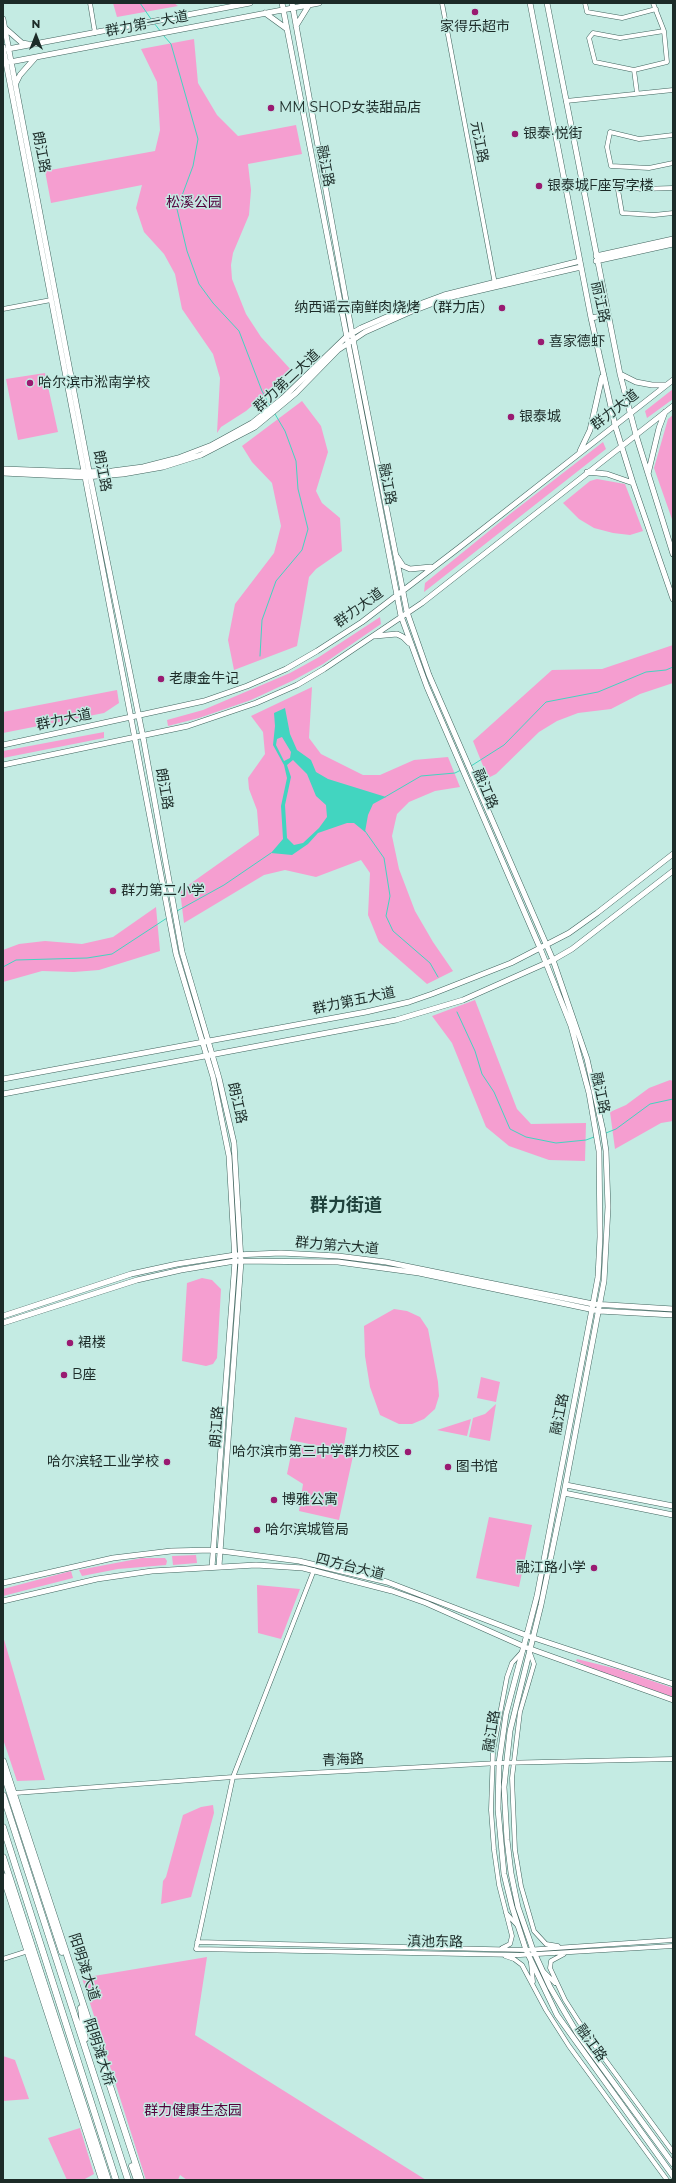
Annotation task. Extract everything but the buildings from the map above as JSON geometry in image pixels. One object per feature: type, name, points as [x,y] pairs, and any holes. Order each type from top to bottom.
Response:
[{"type":"highway","name":"阳明滩大道","points":[[3,1761],[15,1793],[141,2180]]},
{"type":"highway","points":[[3,1771],[137,2180]]},
{"type":"highway","name":"阳明滩大桥","points":[[3,1795],[128,2180]]},
{"type":"highway","name":"阳明滩大桥","points":[[3,1827],[116,2180]]},
{"type":"highway","points":[[3,1857],[108,2180]]},
{"type":"highway","points":[[3,1876],[102,2180]]},
{"type":"highway","points":[[81,2008],[87,2055]]},
{"type":"highway","points":[[54,2015],[76,2055]]},
{"type":"highway","points":[[105,2145],[111,2180]]},
{"type":"highway","points":[[119,2152],[132,2180]]},
{"type":"main road","name":"群力第一大道","points":[[5,49],[33,45],[250,3]]},
{"type":"main road","name":"融江路","points":[[282,3],[401,616],[413,649],[540,948],[573,1032],[587,1087],[599,1151],[600,1237],[593,1306],[528,1636],[506,1718],[499,1763],[498,1809],[501,1855],[517,1925],[531,1962],[551,2004],[563,2025],[673,2176]]},
{"type":"main road","name":"群力第一大道","points":[[5,63],[134,40],[284,10],[292,5],[309,5],[320,3]]},
{"type":"main road","name":"丽江路","points":[[530,3],[580,264],[615,425],[633,483],[673,599]]},
{"type":"main road","name":"丽江路","points":[[547,3],[607,315],[620,374],[636,435],[673,554]]},
{"type":"main road","name":"融江路","points":[[292,5],[353,339],[407,612],[427,670],[547,944],[587,1059],[603,1131],[606,1151],[607,1236],[604,1281],[566,1485],[534,1638],[516,1701],[508,1741],[505,1764],[505,1815],[511,1873],[518,1907],[534,1952],[558,2003],[574,2028],[673,2164]]},
{"type":"main road","points":[[296,26],[309,5]]},
{"type":"main road","points":[[265,13],[287,29]]},
{"type":"main road","name":"朗江路","points":[[3,19],[5,28],[5,63],[13,85],[87,474],[130,718],[173,936],[180,969],[213,1077],[228,1150],[235,1261],[212,1567]]},
{"type":"main road","points":[[5,28],[22,43],[33,45]]},
{"type":"main road","name":"朗江路","points":[[5,49],[12,62],[13,85],[51,300],[139,716],[178,931],[187,969],[213,1054],[234,1143],[241,1261],[219,1566]]},
{"type":"main road","points":[[3,79],[13,85],[27,65],[36,57]]},
{"type":"main road","points":[[596,259],[673,239]]},
{"type":"main road","points":[[596,259],[673,244]]},
{"type":"main road","name":"群力第二大道","points":[[285,400],[346,337],[398,312],[444,295],[580,264]]},
{"type":"main road","name":"群力第二大道","points":[[3,473],[87,474],[137,472],[180,462],[213,450],[253,425],[285,400],[353,339],[410,312],[447,298],[495,284]]},
{"type":"main road","points":[[591,318],[607,315]]},
{"type":"main road","points":[[578,455],[590,430],[599,397],[603,372]]},
{"type":"main road","points":[[620,374],[636,382],[659,386],[667,385]]},
{"type":"main road","name":"群力大道","points":[[3,745],[204,701],[247,686],[286,669],[317,652],[362,622],[673,380]]},
{"type":"main road","points":[[3,765],[143,737],[198,723],[256,703],[291,688],[324,669],[407,612],[673,406]]},
{"type":"main road","points":[[648,475],[659,428],[665,412]]},
{"type":"main road","name":"群力第二大道","points":[[3,469],[87,474]]},
{"type":"main road","points":[[587,472],[607,474],[633,483]]},
{"type":"main road","points":[[395,553],[401,563],[407,568],[418,570],[434,566]]},
{"type":"main road","points":[[368,639],[383,634],[397,634],[404,637],[413,649]]},
{"type":"main road","name":"群力第五大道","points":[[3,1079],[366,1012],[432,994],[511,963],[569,933],[598,913],[673,854]]},
{"type":"main road","name":"群力第五大道","points":[[3,1094],[396,1020],[463,1000],[553,960],[598,930],[673,871]]},
{"type":"main road","name":"群力第六大道","points":[[3,1316],[131,1274],[177,1264],[235,1255],[281,1254],[338,1256],[386,1262],[593,1306],[599,1311],[673,1315]]},
{"type":"main road","name":"群力第六大道","points":[[3,1323],[137,1280],[181,1270],[235,1261],[338,1262],[419,1273],[593,1306],[600,1304],[673,1309]]},
{"type":"main road","points":[[566,1485],[673,1506]]},
{"type":"main road","points":[[564,1493],[673,1515]]},
{"type":"main road","name":"四方台大道","points":[[3,1583],[130,1555],[219,1550],[299,1561],[376,1578],[428,1596],[528,1636],[673,1684]]},
{"type":"main road","name":"四方台大道","points":[[3,1601],[127,1574],[219,1566],[276,1566],[314,1570],[378,1586],[406,1595],[524,1649],[673,1700]]},
{"type":"street","points":[[90,3],[95,33]]},
{"type":"street","name":"元江路","points":[[442,3],[495,284]]},
{"type":"street","points":[[585,3],[587,12],[622,18],[656,10]]},
{"type":"street","points":[[653,3],[664,31],[667,62],[634,70],[595,62],[589,38],[593,33],[620,38],[664,31]]},
{"type":"street","points":[[634,70],[637,93]]},
{"type":"street","points":[[566,101],[673,90]]},
{"type":"street","points":[[673,135],[639,139],[610,132],[607,147],[611,166],[649,168],[673,163]]},
{"type":"street","points":[[673,188],[641,189],[617,184],[622,213],[654,215],[673,214]]},
{"type":"street","points":[[3,310],[51,300]]},
{"type":"street","points":[[197,1942],[233,1777],[314,1570]]},
{"type":"street","points":[[499,1949],[507,1946],[511,1940],[494,1850],[491,1810],[492,1764],[496,1727],[510,1670],[512,1663],[524,1649]]},
{"type":"street","points":[[530,1651],[534,1664],[520,1712],[513,1764],[512,1811],[515,1850],[521,1886],[531,1923],[537,1936],[546,1944],[572,1947]]},
{"type":"street","points":[[496,1727],[506,1718]]},
{"type":"street","points":[[508,1741],[514,1757]]},
{"type":"street","name":"青海路","points":[[15,1793],[233,1777],[499,1763],[513,1764],[673,1759]]},
{"type":"street","points":[[506,1913],[517,1925]]},
{"type":"street","name":"滇池东路","points":[[534,1952],[572,1947],[673,1940]]},
{"type":"street","name":"滇池东路","points":[[527,1952],[499,1949],[197,1942],[196,1949],[499,1954],[527,1952],[569,1953],[673,1946]]},
{"type":"street","points":[[3,1959],[28,1951]]},
{"type":"street","points":[[569,1953],[551,1960],[550,1968],[558,1986],[590,2038],[673,2152]]},
{"type":"street","points":[[499,1954],[514,1959],[522,1965],[569,2046],[667,2180]]},
{"type":"street","points":[[531,1962],[533,1985]]},
{"type":"street","points":[[543,1971],[558,1986]]},
{"type":"green space","points":[[113,3],[174,3],[178,6],[117,17]]},
{"type":"green space","name":"松溪公园","points":[[194,39],[198,83],[217,115],[238,136],[296,125],[302,154],[248,164],[251,190],[249,215],[233,253],[231,265],[232,279],[246,314],[261,337],[292,371],[246,411],[221,427],[217,433],[220,378],[213,354],[182,309],[175,274],[164,254],[144,232],[136,208],[142,185],[51,203],[45,171],[155,151],[160,130],[157,82],[141,49]]},
{"type":"green space","points":[[45,373],[58,432],[18,440],[6,379]]},
{"type":"green space","points":[[673,389],[673,399],[647,418],[645,411]]},
{"type":"green space","points":[[302,401],[321,426],[328,452],[316,491],[322,503],[340,518],[342,551],[316,569],[309,577],[297,646],[234,670],[228,640],[235,604],[274,553],[281,526],[272,483],[252,462],[242,446]]},
{"type":"green space","points":[[673,415],[673,522],[654,468],[668,419]]},
{"type":"green space","points":[[603,442],[606,449],[424,592],[425,583],[510,514]]},
{"type":"green space","points":[[597,479],[625,484],[643,531],[630,535],[613,533],[594,528],[579,519],[563,503],[590,481]]},
{"type":"green space","points":[[380,617],[381,624],[323,664],[294,680],[251,700],[199,718],[168,726],[167,720],[203,710],[290,673],[319,657]]},
{"type":"green space","points":[[673,645],[673,683],[640,694],[611,709],[578,713],[557,721],[539,732],[496,774],[488,778],[473,741],[552,670],[602,669]]},
{"type":"green space","points":[[312,687],[309,738],[321,754],[363,775],[380,775],[414,760],[448,757],[460,787],[435,791],[409,802],[397,814],[392,836],[399,869],[415,911],[433,942],[453,971],[427,984],[379,942],[368,915],[370,873],[361,860],[316,877],[285,870],[264,875],[184,923],[180,891],[259,835],[257,810],[249,789],[248,778],[265,754],[263,732],[251,716]]},
{"type":"green space","points":[[117,690],[119,703],[104,713],[3,733],[3,712]]},
{"type":"green space","points":[[104,732],[104,738],[3,758],[3,751]]},
{"type":"green space","points":[[156,907],[160,951],[99,970],[74,972],[42,971],[3,982],[3,950],[19,944],[45,941],[82,944],[113,937]]},
{"type":"green space","points":[[475,1000],[517,1109],[531,1124],[586,1123],[585,1161],[549,1160],[509,1146],[486,1127],[452,1043],[432,1016]]},
{"type":"green space","points":[[670,1080],[673,1081],[673,1121],[661,1123],[615,1149],[610,1112],[626,1105],[649,1088]]},
{"type":"green space","points":[[202,1278],[212,1280],[221,1289],[217,1358],[213,1364],[206,1366],[182,1361],[187,1283]]},
{"type":"green space","points":[[394,1309],[407,1311],[420,1317],[428,1329],[438,1382],[439,1396],[435,1409],[424,1419],[412,1424],[399,1424],[380,1415],[370,1387],[365,1356],[364,1326]]},
{"type":"green space","points":[[481,1377],[500,1382],[496,1402],[477,1398]]},
{"type":"green space","points":[[496,1404],[490,1441],[469,1437],[473,1418],[485,1414]]},
{"type":"green space","points":[[295,1417],[347,1428],[343,1451],[290,1440]]},
{"type":"green space","points":[[471,1419],[467,1436],[437,1430]]},
{"type":"green space","points":[[293,1445],[353,1456],[339,1520],[299,1511],[303,1484],[287,1474]]},
{"type":"green space","points":[[489,1517],[532,1525],[519,1587],[476,1578]]},
{"type":"green space","points":[[196,1555],[197,1563],[173,1565],[172,1556]]},
{"type":"green space","points":[[142,1558],[165,1558],[167,1561],[166,1565],[118,1569],[82,1576],[79,1570]]},
{"type":"green space","points":[[71,1571],[73,1578],[3,1596],[3,1589]]},
{"type":"green space","points":[[257,1585],[300,1589],[281,1639],[258,1633]]},
{"type":"green space","points":[[3,1636],[45,1780],[17,1781],[3,1739]]},
{"type":"green space","points":[[577,1659],[617,1669],[673,1688],[673,1697],[602,1673],[576,1661]]},
{"type":"green space","points":[[213,1805],[214,1813],[191,1897],[161,1904],[163,1881],[166,1877],[183,1815],[201,1807]]},
{"type":"green space","name":"群力健康生态园","points":[[207,1957],[195,2035],[426,2180],[187,2180],[180,2175],[178,2180],[146,2180],[82,1978]]},
{"type":"green space","points":[[3,2056],[15,2060],[29,2099],[3,2101]]},
{"type":"green space","points":[[80,2128],[94,2174],[83,2180],[67,2180],[48,2138]]},
{"type":"shaded area","points":[[285,708],[290,734],[297,750],[311,760],[316,772],[328,779],[386,797],[373,804],[368,815],[365,832],[354,823],[347,823],[318,833],[308,844],[292,855],[271,853],[283,839],[281,806],[287,778],[284,765],[273,745],[275,726],[274,713]],"holes":[[[282,737],[291,752],[290,758],[284,761],[276,745],[277,739]],[[293,760],[307,774],[316,796],[326,805],[327,817],[319,828],[303,843],[294,845],[287,838],[285,805],[291,777],[287,765]]]},
{"type":"waterway","points":[[140,3],[151,19]]},
{"type":"waterway","points":[[154,23],[161,32]]},
{"type":"waterway","points":[[164,36],[171,44],[198,139],[193,166],[177,209],[187,251],[199,284],[213,303],[239,331],[262,391],[270,406]]},
{"type":"waterway","points":[[260,656],[262,620],[276,581],[302,550],[308,529],[298,489],[296,461],[285,431],[275,414]]},
{"type":"waterway","points":[[471,766],[504,745],[546,702],[598,692],[646,672],[666,670],[673,667]]},
{"type":"waterway","points":[[385,797],[421,776],[455,773],[461,770]]},
{"type":"waterway","points":[[365,831],[384,858],[390,896],[386,916],[393,931],[430,963],[438,977]]},
{"type":"waterway","points":[[177,911],[224,885],[271,853]]},
{"type":"waterway","points":[[3,967],[16,960],[87,958],[112,954],[167,918]]},
{"type":"waterway","points":[[457,1012],[475,1051],[482,1074],[494,1092],[510,1129],[526,1137],[556,1143],[586,1140],[594,1137]]},
{"type":"waterway","points":[[606,1133],[616,1129],[650,1104],[673,1099]]},
{"type":"place","name":"家得乐超市","points":[[475,12]]},
{"type":"place","name":"MM SHOP女装甜品店","points":[[271,108]]},
{"type":"place","name":"银泰·悦街","points":[[515,134]]},
{"type":"place","name":"银泰城F座写字楼","points":[[539,186]]},
{"type":"place","name":"纳西谣云南鲜肉烧烤 （群力店）","points":[[502,308]]},
{"type":"place","name":"喜家德虾","points":[[541,342]]},
{"type":"place","name":"哈尔滨市淞南学校","points":[[30,383]]},
{"type":"place","name":"银泰城","points":[[511,417]]},
{"type":"place","name":"老康金牛记","points":[[161,679]]},
{"type":"place","name":"群力第二小学","points":[[113,891]]},
{"type":"place","name":"裙楼","points":[[70,1343]]},
{"type":"place","name":"B座","points":[[64,1375]]},
{"type":"place","name":"哈尔滨市第三中学群力校区","points":[[408,1452]]},
{"type":"place","name":"哈尔滨轻工业学校","points":[[167,1462]]},
{"type":"place","name":"图书馆","points":[[448,1467]]},
{"type":"place","name":"博雅公寓","points":[[274,1500]]},
{"type":"place","name":"哈尔滨城管局","points":[[257,1530]]},
{"type":"place","name":"融江路小学","points":[[594,1568]]},
{"type":"district","name":"群力街道","points":[[346,1206]]}]
